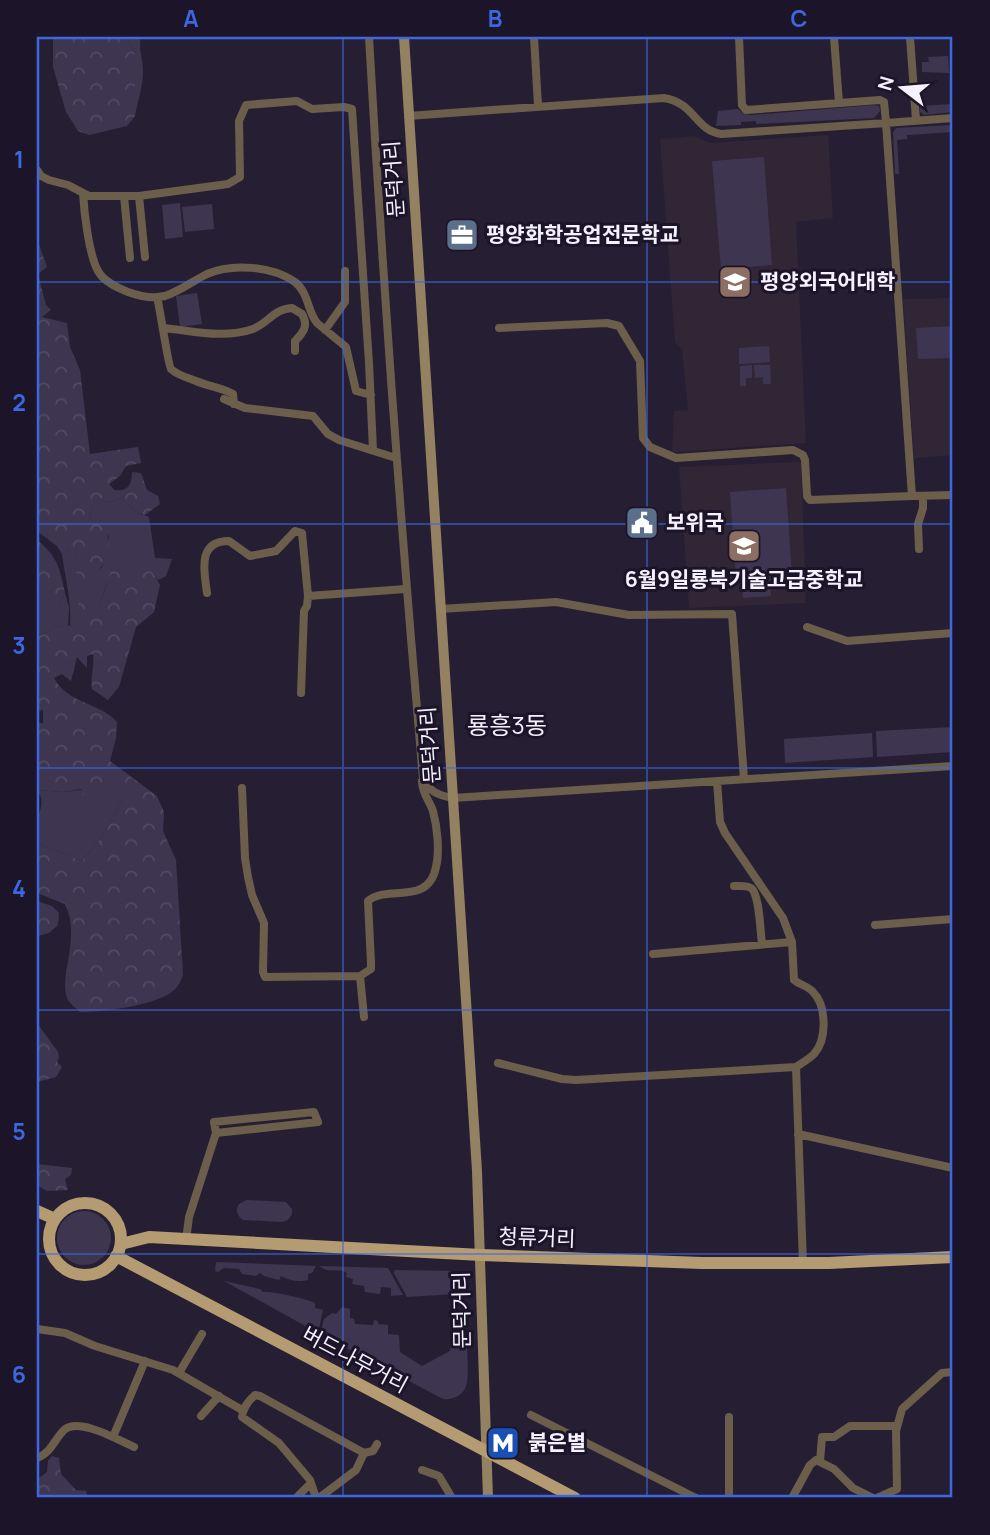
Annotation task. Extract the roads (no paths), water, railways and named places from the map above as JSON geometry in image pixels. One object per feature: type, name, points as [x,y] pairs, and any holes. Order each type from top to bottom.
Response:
[{"type":"main road","name":"문덕거리","points":[[404,37],[481,1255],[488,1498]]},
{"type":"main road","points":[[37,1253],[46,1246],[55,1219],[74,1205],[98,1205],[116,1221],[120,1232],[118,1250],[106,1268],[86,1275],[65,1270],[46,1246]]},
{"type":"main road","points":[[37,1210],[55,1219]]},
{"type":"main road","name":"청류거리","points":[[118,1250],[149,1237],[481,1255],[803,1264],[953,1256]]},
{"type":"main road","name":"버드나무거리","points":[[118,1250],[575,1498]]},
{"type":"street","points":[[242,788],[245,858],[252,895],[264,923],[265,977],[343,974],[360,976],[371,969],[368,901],[375,896],[412,893],[420,889],[433,875],[437,865],[434,814],[423,792],[406,589],[369,37]]},
{"type":"street","points":[[534,37],[538,106]]},
{"type":"street","points":[[739,37],[742,105],[746,110],[880,100],[884,102],[912,496]]},
{"type":"street","points":[[834,37],[839,103]]},
{"type":"street","points":[[910,37],[916,120]]},
{"type":"street","points":[[408,116],[664,98],[686,107],[706,131],[721,134],[953,118]]},
{"type":"street","points":[[37,170],[49,180],[89,196],[139,196],[228,184],[240,177],[239,121],[246,105],[297,101],[312,109],[352,109],[373,450]]},
{"type":"street","points":[[83,193],[89,237],[98,272],[117,288],[138,296],[157,297],[182,289],[215,271],[234,268],[263,270],[289,278],[299,286],[309,301],[313,319],[348,349],[356,391],[371,394]]},
{"type":"street","points":[[124,196],[130,258]]},
{"type":"street","points":[[139,196],[145,257]]},
{"type":"street","points":[[326,330],[345,302],[345,271]]},
{"type":"street","points":[[157,297],[164,328],[167,364],[172,371],[230,392],[233,394],[234,404]]},
{"type":"street","points":[[164,328],[218,334],[254,328],[275,313],[292,308],[302,314],[306,325],[304,332],[295,341],[295,351]]},
{"type":"street","points":[[499,328],[607,323],[619,326],[640,361],[643,438],[650,447],[667,455],[687,458],[793,450],[803,455],[805,460],[807,496],[810,500],[953,495]]},
{"type":"street","points":[[223,399],[245,408],[313,416],[328,434],[396,457]]},
{"type":"street","points":[[919,549],[918,524],[923,508],[923,496]]},
{"type":"street","points":[[206,593],[203,563],[209,548],[229,541],[250,556],[272,553],[299,531],[302,533],[308,596],[304,611],[302,693]]},
{"type":"street","points":[[308,596],[406,589]]},
{"type":"street","points":[[440,609],[556,601],[629,615],[732,614],[744,779]]},
{"type":"street","points":[[807,627],[847,641],[953,634]]},
{"type":"street","points":[[422,778],[430,791],[439,796],[453,798],[953,766]]},
{"type":"street","points":[[498,1063],[576,1080],[796,1068],[814,1054],[823,1032],[821,1007],[816,995],[809,988],[798,984],[793,977],[792,942],[783,918],[725,833],[720,822],[717,781]]},
{"type":"street","points":[[734,886],[748,886],[753,889],[762,943]]},
{"type":"street","points":[[875,925],[953,919]]},
{"type":"street","points":[[653,954],[792,942]]},
{"type":"street","points":[[360,976],[364,1017]]},
{"type":"street","points":[[796,1068],[803,1264]]},
{"type":"street","points":[[186,1240],[189,1217],[216,1133],[214,1122],[314,1112],[318,1122],[216,1133]]},
{"type":"street","points":[[798,1134],[953,1168]]},
{"type":"street","points":[[37,1329],[65,1333],[95,1346],[179,1373],[242,1410]]},
{"type":"street","points":[[179,1373],[202,1334]]},
{"type":"street","points":[[113,1437],[145,1361]]},
{"type":"street","points":[[793,1498],[810,1465],[816,1460],[834,1469],[853,1488],[875,1498],[897,1489],[896,1426],[902,1409],[942,1373],[953,1372]]},
{"type":"street","points":[[364,1453],[356,1470],[317,1498],[311,1483],[279,1443],[242,1417],[242,1410],[255,1395],[260,1396],[364,1453],[373,1451],[377,1444]]},
{"type":"street","points":[[201,1416],[219,1396]]},
{"type":"street","points":[[531,1415],[696,1498]]},
{"type":"street","points":[[729,1417],[729,1498]]},
{"type":"street","points":[[37,1458],[46,1455],[65,1429],[71,1427],[83,1426],[134,1447]]},
{"type":"street","points":[[820,1461],[822,1437],[834,1437],[850,1426],[896,1426]]},
{"type":"street","points":[[422,1470],[439,1476],[452,1498]]},
{"type":"street","points":[[296,1498],[311,1483]]},
{"type":"place","name":"평양화학공업전문학교","points":[[462,235]]},
{"type":"place","name":"평양외국어대학","points":[[735,282]]},
{"type":"place","name":"보위국","points":[[642,523]]},
{"type":"place","name":"6월9일룡북기술고급중학교","points":[[744,546]]},
{"type":"place","name":"붉은별","points":[[503,1443]]},
{"type":"district","name":"룡흥3동","points":[[507,726]]}]
